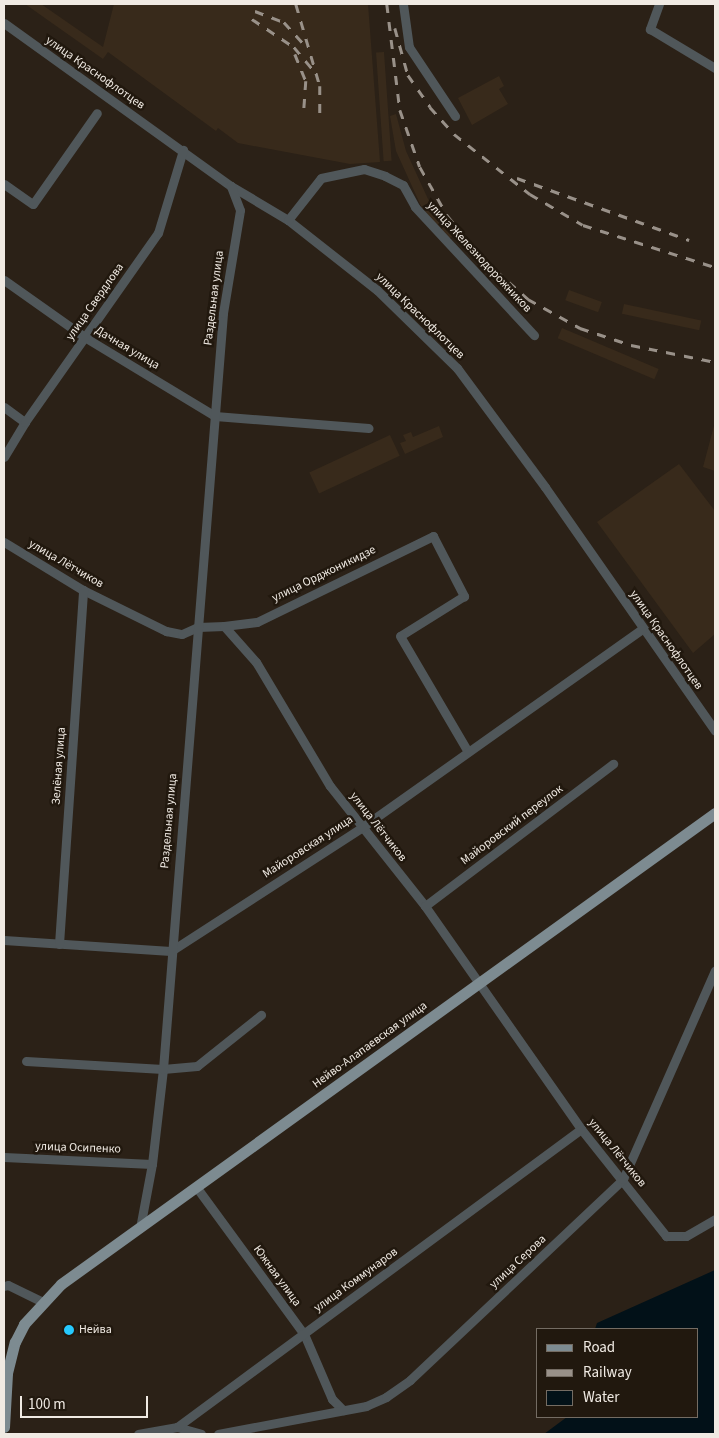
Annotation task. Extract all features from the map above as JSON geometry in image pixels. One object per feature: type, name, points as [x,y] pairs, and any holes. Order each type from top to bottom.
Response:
[{"type":"main road","name":"Нейво-Алапаевская улица","points":[[4,1426],[7,1373],[16,1342],[24,1324],[61,1284],[715,813]]},
{"type":"street","points":[[403,4],[409,47],[455,116]]},
{"type":"street","points":[[659,4],[650,29],[715,68]]},
{"type":"street","name":"улица Краснофлотцев","points":[[4,23],[231,186],[288,220],[377,290],[457,368],[545,487],[642,629],[715,731]]},
{"type":"street","points":[[4,184],[33,204],[97,113]]},
{"type":"street","name":"улица Свердлова","points":[[4,457],[24,422],[86,338],[158,233],[183,150]]},
{"type":"street","name":"улица Железнодорожников","points":[[288,220],[321,178],[364,169],[385,176],[403,185],[415,207],[534,335]]},
{"type":"street","name":"Раздельная улица","points":[[140,1228],[152,1164],[163,1069],[170,951],[223,313],[240,210],[231,186]]},
{"type":"street","name":"Дачная улица","points":[[4,280],[86,338],[215,416]]},
{"type":"street","points":[[4,407],[24,422]]},
{"type":"street","points":[[215,416],[369,428]]},
{"type":"street","name":"улица Орджоникидзе","points":[[224,626],[257,622],[433,536],[464,596],[400,636],[468,752]]},
{"type":"street","name":"улица Лётчиков","points":[[4,542],[83,590],[166,631],[182,634],[198,628],[224,626],[256,662],[330,786],[361,828],[425,906],[582,1129],[666,1236],[686,1236],[715,1218]]},
{"type":"street","name":"Зелёная улица","points":[[59,944],[83,590]]},
{"type":"street","name":"Майоровская улица","points":[[170,951],[361,828],[642,629]]},
{"type":"street","name":"Майоровский переулок","points":[[425,906],[613,764]]},
{"type":"street","points":[[4,940],[170,951]]},
{"type":"street","name":"улица Серова","points":[[218,1434],[370,1404],[401,1388],[623,1180],[715,970]]},
{"type":"street","points":[[26,1061],[163,1069],[197,1066],[261,1015]]},
{"type":"street","name":"улица Коммунаров","points":[[138,1434],[178,1427],[582,1129]]},
{"type":"street","name":"улица Осипенко","points":[[4,1157],[152,1164]]},
{"type":"street","name":"Южная улица","points":[[197,1188],[304,1334],[332,1399],[343,1410]]},
{"type":"street","points":[[4,1286],[8,1285],[43,1302]]},
{"type":"street","points":[[178,1427],[201,1434]]},
{"type":"shaded area","points":[[25,4],[41,4],[103,47],[114,4],[368,4],[380,162],[350,164],[238,143],[218,128],[216,131],[108,52],[103,59]]},
{"type":"shaded area","points":[[384,52],[392,161],[384,161],[376,53]]},
{"type":"shaded area","points":[[499,76],[504,86],[499,89],[508,104],[472,125],[458,98]]},
{"type":"shaded area","points":[[396,114],[406,151],[428,199],[456,233],[448,240],[421,206],[396,151],[390,116]]},
{"type":"shaded area","points":[[569,290],[602,302],[598,312],[565,300]]},
{"type":"shaded area","points":[[624,304],[701,320],[699,330],[622,314]]},
{"type":"shaded area","points":[[562,328],[659,369],[654,379],[558,338]]},
{"type":"shaded area","points":[[715,422],[715,471],[703,467]]},
{"type":"shaded area","points":[[439,426],[443,437],[405,454],[400,443],[406,441],[403,435],[411,432],[413,437]]},
{"type":"shaded area","points":[[390,435],[400,456],[319,493],[309,473]]},
{"type":"shaded area","points":[[679,464],[715,511],[715,634],[693,653],[597,522]]},
{"type":"water","points":[[715,1270],[715,1434],[544,1434],[566,1418],[699,1418],[699,1328],[595,1328],[597,1323]]},
{"type":"railway","points":[[296,4],[320,86],[320,117]]},
{"type":"railway","points":[[387,4],[400,110],[420,167],[447,215],[482,258],[528,299],[580,328],[631,345],[715,362]]},
{"type":"railway","points":[[255,11],[284,22],[305,45]]},
{"type":"railway","points":[[252,19],[294,47],[313,70]]},
{"type":"railway","points":[[395,28],[408,75],[430,107],[454,134],[530,194],[583,225],[715,267]]},
{"type":"railway","points":[[295,54],[306,81],[304,113]]},
{"type":"railway","points":[[517,178],[689,240]]},
{"type":"place","name":"Нейва","points":[[69,1330]]}]
